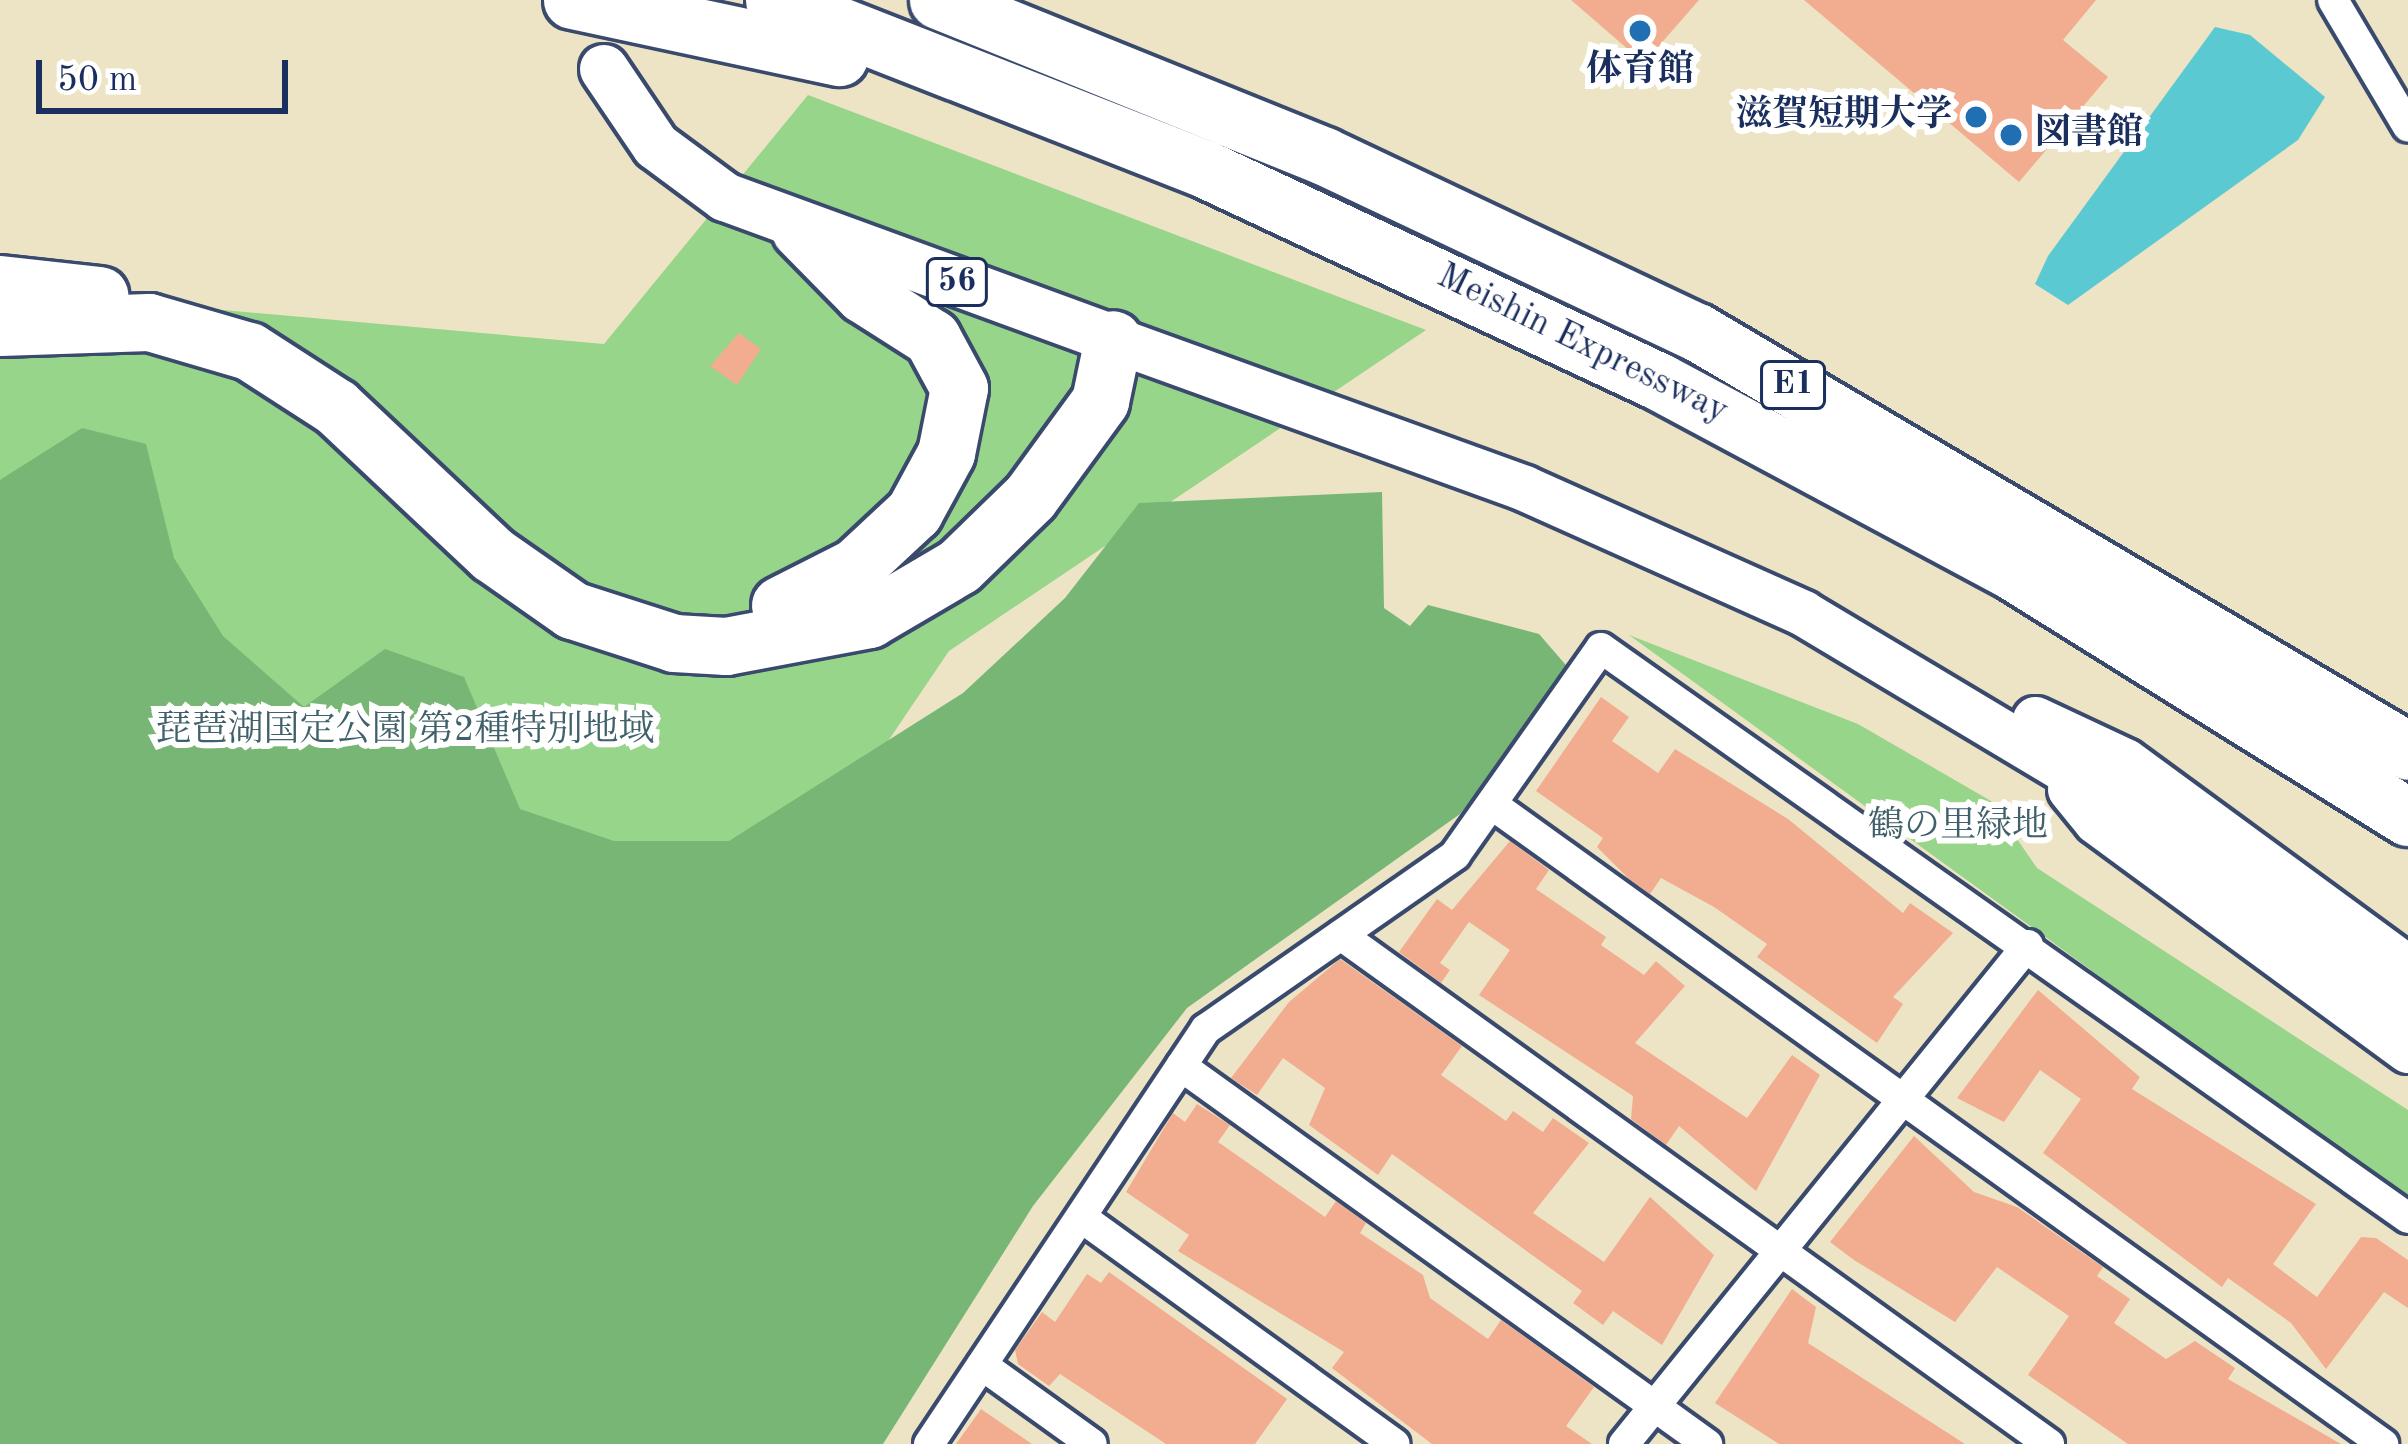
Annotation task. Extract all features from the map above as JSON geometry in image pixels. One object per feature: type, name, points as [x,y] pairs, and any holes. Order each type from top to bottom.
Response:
[{"type":"highway","points":[[572,0],[832,55],[1501,302]]},
{"type":"highway","name":"Meishin Expressway","points":[[774,0],[1023,93],[1501,302],[2014,572],[2408,817]]},
{"type":"highway","name":"Meishin Expressway","points":[[938,0],[1145,80],[1697,332],[2408,751]]},
{"type":"highway","points":[[1005,0],[1145,80]]},
{"type":"highway","points":[[780,604],[855,566],[914,512],[946,453],[958,388],[932,338],[863,294],[800,230]]},
{"type":"highway","points":[[0,284],[237,319],[365,394],[574,575],[667,607],[780,604],[844,594],[947,538],[1113,339]]},
{"type":"highway","points":[[0,327],[148,322],[249,351],[335,407],[492,554],[572,610],[674,643],[726,646],[869,620],[959,566],[1030,497],[1100,401],[1113,339]]},
{"type":"main road","name":"56","points":[[604,69],[633,122],[684,170],[800,230],[1113,339]]},
{"type":"street","points":[[2333,0],[2408,127]]},
{"type":"street","points":[[1113,339],[1524,488],[1803,613],[2047,754],[2192,846],[2408,1009]]},
{"type":"street","points":[[929,1444],[1181,1066],[1230,1007],[1455,855],[1497,808],[1601,648],[2028,945],[2408,1218]]},
{"type":"street","points":[[1934,688],[2125,761],[2408,968]]},
{"type":"street","points":[[2047,754],[2096,821],[2408,1050]]},
{"type":"street","points":[[1497,808],[2383,1444]]},
{"type":"street","points":[[1341,935],[2049,1444]]},
{"type":"street","points":[[1624,1444],[2028,945]]},
{"type":"street","points":[[1181,1066],[1707,1444]]},
{"type":"street","points":[[1081,1217],[1395,1444]]},
{"type":"street","points":[[982,1365],[1092,1444]]},
{"type":"green space","name":"琵琶湖国定公園 第2種特別地域","points":[[808,95],[1426,330],[949,651],[500,1314],[0,1444],[0,290],[604,344]]},
{"type":"green space","points":[[82,428],[146,444],[174,558],[223,636],[304,707],[385,649],[464,677],[520,809],[614,841],[729,841],[963,693],[1065,598],[1139,503],[1382,492],[1384,608],[1410,626],[1428,605],[1539,634],[1571,671],[1460,814],[1187,1008],[1033,1206],[883,1444],[0,1444],[0,480]]},
{"type":"green space","name":"鶴の里緑地","points":[[1629,635],[1858,724],[1991,801],[2037,868],[2408,1110],[2408,1200]]},
{"type":"water","points":[[2215,27],[2250,35],[2325,97],[2298,140],[2068,305],[2035,284],[2048,256]]},
{"type":"building","name":"体育館","points":[[1571,0],[1699,0],[1644,63]]},
{"type":"building","name":"図書館","points":[[1804,0],[2096,0],[2063,40],[2108,77],[2019,182]]},
{"type":"building","points":[[739,333],[761,349],[737,385],[710,366]]},
{"type":"building","points":[[1601,697],[1629,717],[1612,741],[1658,773],[1675,749],[1788,819],[1903,913],[1910,903],[1953,933],[1893,997],[1903,1004],[1877,1043],[1757,957],[1767,944],[1714,907],[1661,878],[1650,894],[1629,879],[1597,847],[1603,838],[1536,791]]},
{"type":"building","points":[[1510,841],[1549,870],[1536,889],[1606,937],[1601,945],[1644,975],[1656,961],[1685,986],[1635,1043],[1747,1118],[1792,1055],[1820,1075],[1756,1191],[1679,1126],[1666,1145],[1631,1119],[1633,1096],[1479,995],[1510,950],[1469,922],[1440,963],[1450,970],[1441,983],[1399,952],[1437,899],[1452,910]]},
{"type":"building","points":[[1340,959],[1462,1046],[1441,1075],[1506,1121],[1513,1111],[1543,1132],[1553,1118],[1589,1143],[1533,1213],[1604,1262],[1650,1197],[1714,1255],[1662,1345],[1613,1311],[1603,1325],[1573,1303],[1582,1291],[1392,1154],[1378,1175],[1309,1125],[1325,1088],[1283,1058],[1257,1095],[1231,1078],[1289,1002]]},
{"type":"building","points":[[2038,990],[2140,1077],[2132,1089],[2316,1204],[2273,1264],[2317,1297],[2361,1237],[2376,1238],[2408,1260],[2408,1308],[2384,1292],[2326,1369],[2291,1323],[2228,1278],[2222,1287],[2043,1153],[2081,1099],[2040,1070],[2004,1122],[1957,1098]]},
{"type":"building","points":[[1197,1104],[1230,1125],[1218,1142],[1325,1217],[1336,1201],[1366,1223],[1360,1233],[1423,1275],[1430,1298],[1488,1339],[1501,1320],[1594,1387],[1566,1426],[1592,1444],[1432,1444],[1332,1368],[1344,1352],[1178,1251],[1189,1235],[1126,1192],[1173,1113],[1185,1122]]},
{"type":"building","points":[[1914,1136],[1974,1192],[2017,1207],[2103,1267],[2097,1276],[2130,1299],[2114,1323],[2166,1359],[2195,1341],[2235,1368],[2228,1379],[2341,1444],[2128,1444],[2028,1375],[2069,1316],[1997,1267],[1955,1322],[1854,1260],[1830,1242]]},
{"type":"building","points":[[1109,1272],[1287,1399],[1255,1444],[1166,1444],[1060,1374],[1049,1386],[1018,1364],[1015,1350],[1042,1312],[1055,1322],[1087,1274],[1101,1283]]},
{"type":"building","points":[[1792,1289],[1816,1307],[1808,1343],[1965,1444],[1779,1444],[1715,1403]]},
{"type":"building","points":[[981,1409],[1032,1444],[956,1444]]},
{"type":"place","name":"体育館","points":[[1640,31]]},
{"type":"place","name":"滋賀短期大学","points":[[1976,117]]},
{"type":"place","name":"図書館","points":[[2011,135]]}]
